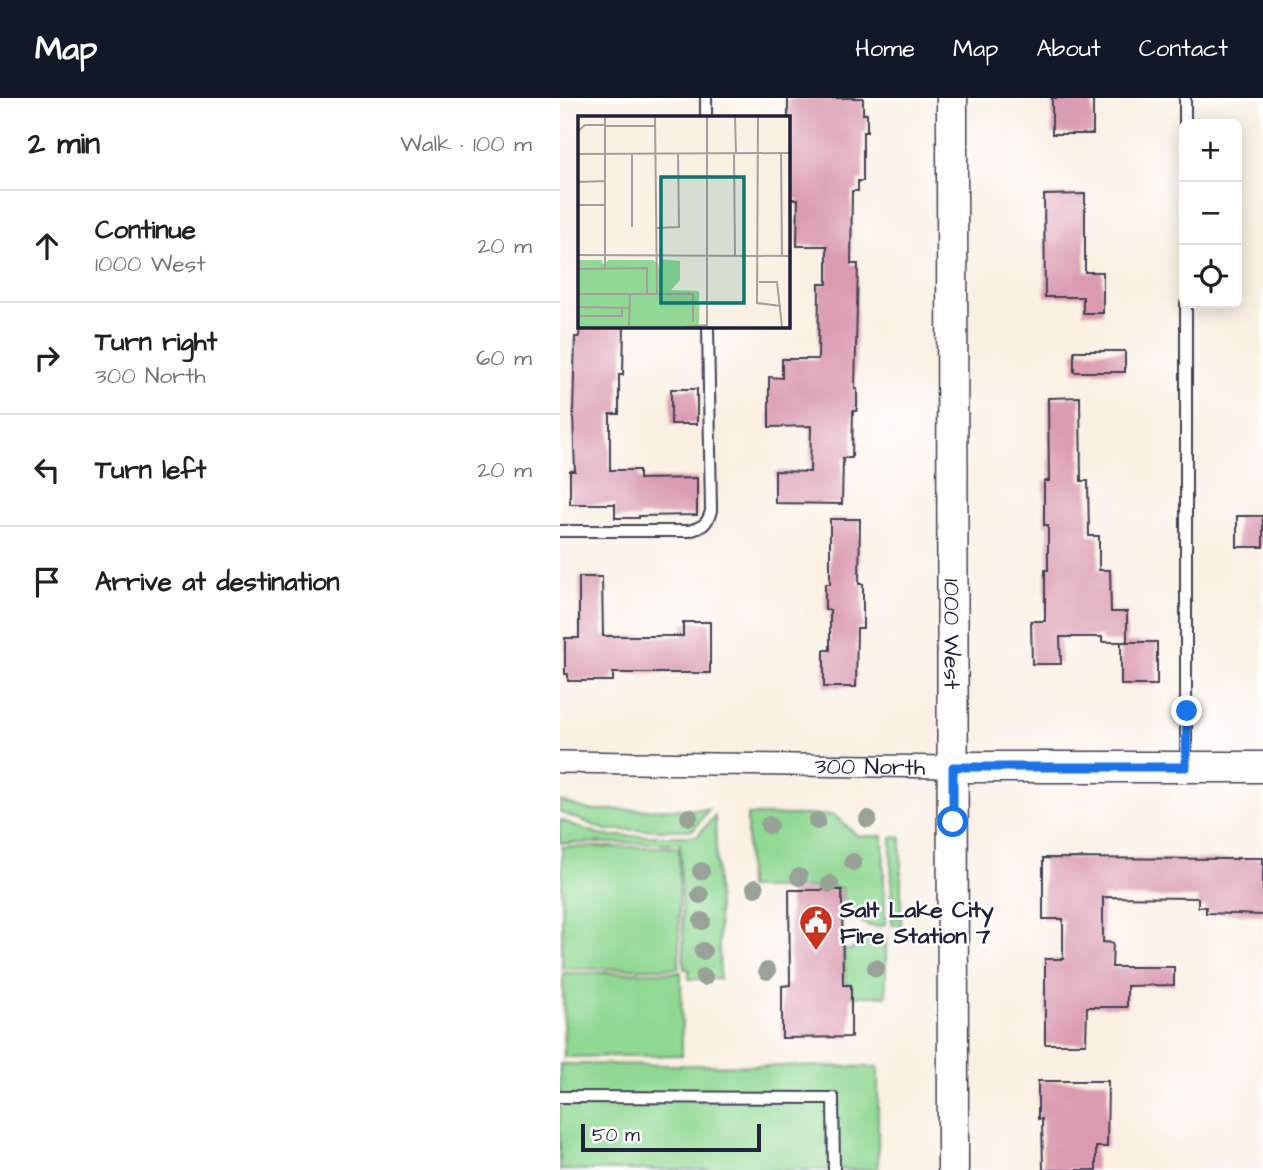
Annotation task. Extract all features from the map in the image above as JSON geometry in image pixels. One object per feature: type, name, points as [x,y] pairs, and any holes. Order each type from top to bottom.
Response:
[{"type":"street","name":"1000 West","points":[[952,98],[953,1170]]},
{"type":"street","name":"300 North","points":[[560,762],[953,767],[1263,767]]},
{"type":"lane","points":[[706,98],[706,116]]},
{"type":"lane","points":[[1185,98],[1185,119]]},
{"type":"lane","points":[[1186,308],[1186,767]]},
{"type":"lane","points":[[560,531],[689,531],[708,521],[711,511],[708,327]]},
{"type":"lane","points":[[560,1097],[833,1098],[834,1170]]},
{"type":"green space","points":[[560,801],[589,810],[709,809],[693,830],[606,830],[560,812]]},
{"type":"green space","points":[[747,815],[834,815],[858,836],[883,836],[885,925],[868,926],[856,914],[843,914],[842,888],[748,888]]},
{"type":"green space","points":[[715,816],[720,979],[689,979],[689,969],[684,969],[680,843],[560,843],[560,820],[604,836],[697,836]]},
{"type":"green space","points":[[891,838],[901,838],[901,925],[892,925]]},
{"type":"green space","points":[[562,847],[679,847],[679,968],[562,969]]},
{"type":"green space","points":[[860,938],[886,938],[886,996],[851,996],[851,984],[845,984],[844,950],[851,950],[859,945]]},
{"type":"green space","points":[[681,972],[682,1055],[564,1057],[563,973]]},
{"type":"green space","points":[[560,1064],[878,1067],[878,1170],[560,1170]]},
{"type":"building","points":[[788,98],[863,98],[863,114],[867,114],[867,132],[863,132],[863,181],[858,181],[858,191],[852,191],[851,264],[858,264],[855,389],[857,411],[853,411],[852,458],[843,458],[842,504],[775,503],[775,471],[810,472],[811,426],[769,427],[769,377],[782,378],[782,359],[818,359],[819,284],[827,284],[827,246],[797,246],[798,199],[789,199]]},
{"type":"building","points":[[1052,98],[1093,98],[1093,134],[1052,134]]},
{"type":"building","points":[[1085,194],[1085,272],[1103,272],[1103,313],[1083,313],[1083,297],[1045,297],[1044,195]]},
{"type":"building","points":[[580,327],[624,327],[623,375],[619,375],[619,414],[610,414],[610,470],[639,470],[639,479],[697,478],[697,515],[615,518],[615,504],[570,504],[570,471],[575,471],[575,337],[579,337]]},
{"type":"building","points":[[1074,351],[1125,351],[1125,372],[1074,372]]},
{"type":"building","points":[[671,389],[697,389],[697,424],[671,424]]},
{"type":"building","points":[[1080,397],[1081,481],[1088,481],[1089,536],[1099,536],[1099,570],[1110,570],[1111,612],[1127,612],[1127,642],[1102,642],[1102,637],[1060,637],[1061,664],[1032,664],[1031,621],[1045,621],[1048,525],[1044,525],[1044,481],[1049,481],[1048,398]]},
{"type":"building","points":[[1237,516],[1263,516],[1263,547],[1237,547]]},
{"type":"building","points":[[830,519],[860,519],[859,584],[863,584],[863,628],[857,628],[856,687],[824,687],[824,650],[830,650],[830,610],[825,610],[825,584],[830,584]]},
{"type":"building","points":[[579,577],[602,577],[603,636],[683,636],[683,622],[710,622],[710,673],[613,673],[613,681],[568,681],[568,674],[565,674],[565,638],[579,638]]},
{"type":"building","points":[[1121,642],[1157,642],[1157,685],[1121,685]]},
{"type":"building","points":[[1043,858],[1263,858],[1263,915],[1206,913],[1206,907],[1198,907],[1198,898],[1103,897],[1103,942],[1113,943],[1112,967],[1174,967],[1174,985],[1127,986],[1127,1007],[1087,1007],[1086,1044],[1045,1044],[1045,959],[1063,959],[1063,919],[1043,919]]},
{"type":"building","name":"Salt Lake City Fire Station 7","points":[[789,890],[842,890],[843,985],[851,985],[851,1037],[782,1038],[782,986],[790,985]]},
{"type":"building","points":[[1038,1081],[1108,1081],[1107,1147],[1096,1147],[1096,1170],[1043,1170],[1042,1119],[1038,1119]]},
{"type":"place","name":"Salt Lake City Fire Station 7","points":[[816,952]]},
{"type":"route","points":[[953,822],[953,767],[1186,767],[1187,711]]}]
